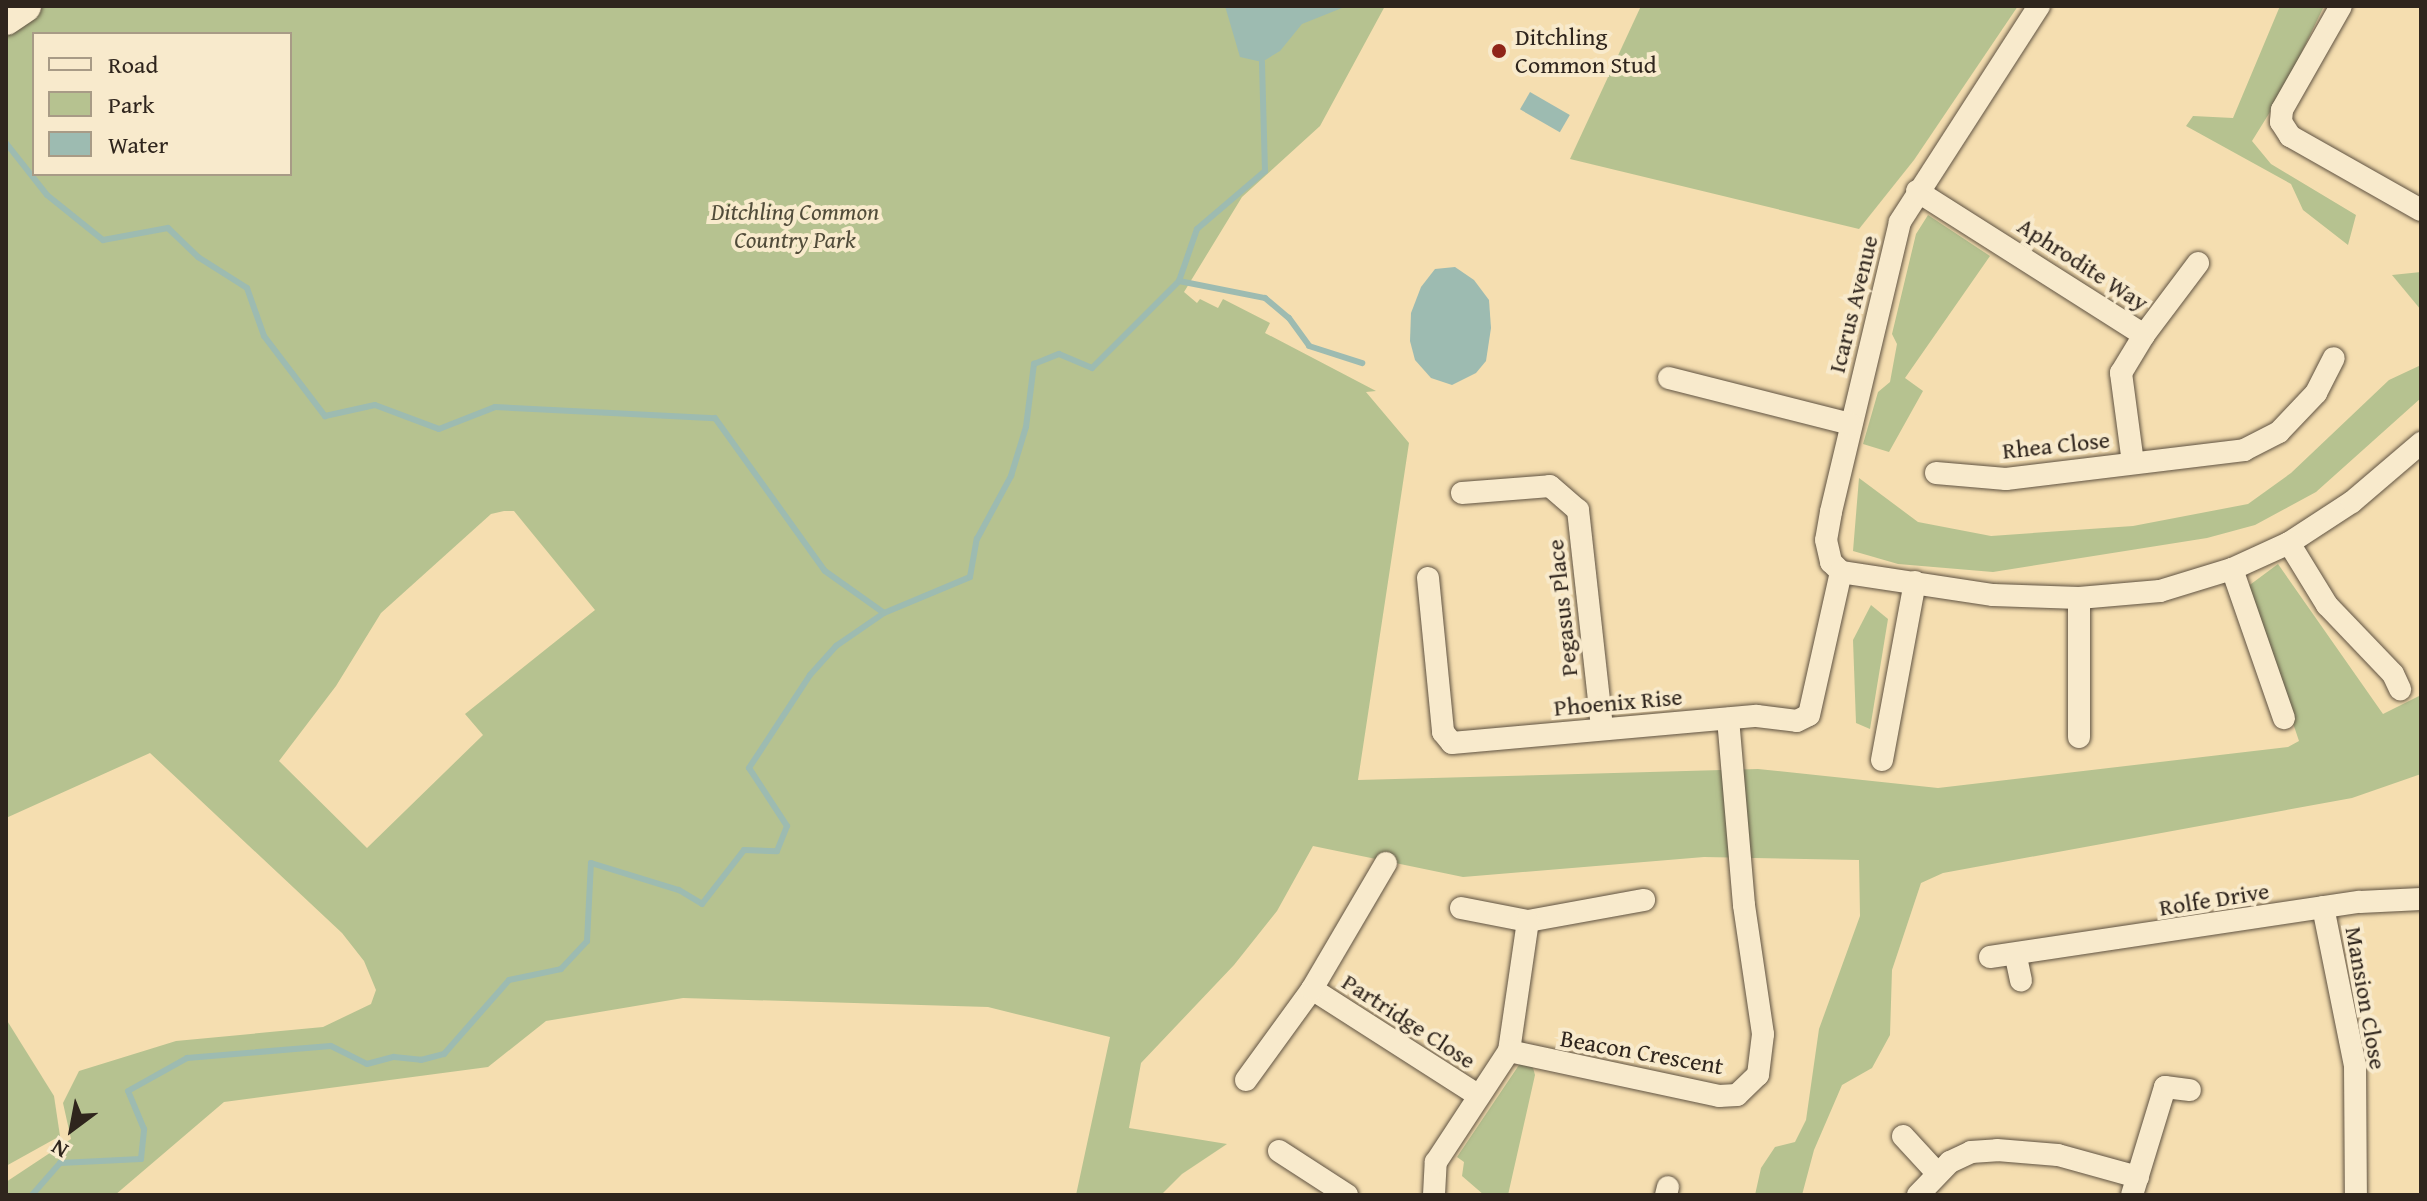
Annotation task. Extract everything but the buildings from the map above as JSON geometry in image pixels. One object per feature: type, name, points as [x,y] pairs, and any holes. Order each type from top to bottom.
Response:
[{"type":"main road","points":[[6,19],[25,6]]},
{"type":"street","name":"Icarus Avenue","points":[[1841,572],[1831,562],[1826,540],[1900,222],[1917,191],[2039,6]]},
{"type":"street","points":[[2341,6],[2282,110],[2281,122],[2290,136],[2421,210]]},
{"type":"street","name":"Aphrodite Way","points":[[1917,191],[2144,335],[2198,263]]},
{"type":"street","name":"Rhea Close","points":[[2133,463],[2121,373],[2144,335]]},
{"type":"street","name":"Rhea Close","points":[[1936,473],[2006,479],[2244,450],[2279,432],[2316,393],[2334,358]]},
{"type":"street","points":[[1669,378],[1851,424]]},
{"type":"street","points":[[1841,572],[1993,595],[2079,598],[2160,591],[2232,569],[2289,543],[2352,502],[2421,443]]},
{"type":"street","name":"Pegasus Place","points":[[1462,493],[1550,486],[1578,510],[1602,729]]},
{"type":"street","points":[[2289,543],[2327,605],[2393,674],[2400,689]]},
{"type":"street","points":[[2232,569],[2284,718]]},
{"type":"street","name":"Phoenix Rise","points":[[1428,578],[1443,732],[1452,743],[1728,719],[1797,721],[1809,715],[1841,572]]},
{"type":"street","points":[[1882,760],[1915,582]]},
{"type":"street","points":[[2079,598],[2079,737]]},
{"type":"street","name":"Beacon Crescent","points":[[1509,1051],[1719,1096],[1737,1095],[1758,1075],[1763,1034],[1744,905],[1728,719]]},
{"type":"street","name":"Partridge Close","points":[[1246,1080],[1312,989],[1386,863]]},
{"type":"street","name":"Rolfe Drive","points":[[1990,957],[2016,957],[2323,907],[2421,899]]},
{"type":"street","points":[[1461,908],[1528,921],[1644,900]]},
{"type":"street","name":"Mansion Close","points":[[2323,907],[2355,1065],[2356,1195]]},
{"type":"street","points":[[1434,1195],[1436,1162],[1509,1051],[1528,921]]},
{"type":"street","points":[[2016,957],[2021,980]]},
{"type":"street","name":"Partridge Close","points":[[1312,989],[1479,1096]]},
{"type":"street","points":[[1918,1195],[1937,1173],[1971,1152],[1997,1150],[2058,1155],[2135,1186],[2165,1087],[2190,1090]]},
{"type":"street","points":[[1903,1136],[1937,1173]]},
{"type":"street","points":[[1279,1151],[1347,1195]]},
{"type":"green space","name":"Ditchling Common Country Park","points":[[6,6],[1385,6],[1320,126],[1242,197],[1184,292],[1197,303],[1200,299],[1218,308],[1223,299],[1270,323],[1265,333],[1376,391],[1366,392],[1409,443],[1358,780],[1758,769],[1938,788],[2288,747],[2299,741],[2247,587],[2278,564],[2383,714],[2421,695],[2421,774],[2352,798],[1943,873],[1921,883],[1892,970],[1890,1035],[1872,1068],[1842,1085],[1814,1150],[1802,1195],[1755,1195],[1761,1168],[1775,1147],[1795,1142],[1806,1120],[1819,1029],[1860,916],[1859,860],[1704,857],[1463,877],[1313,846],[1277,911],[1234,965],[1141,1063],[1129,1128],[1227,1144],[1182,1174],[1161,1195],[1076,1195],[1110,1037],[988,1007],[683,998],[546,1021],[488,1067],[224,1102],[115,1195],[6,1195],[6,1182],[71,1139],[63,1103],[79,1071],[176,1041],[323,1027],[371,1004],[376,990],[364,961],[342,933],[150,753],[6,818]],"holes":[[[514,511],[595,610],[465,714],[483,735],[367,848],[279,761],[336,686],[381,613],[491,514]]]},
{"type":"green space","points":[[1641,6],[2018,6],[1914,160],[1859,229],[1570,159]]},
{"type":"green space","points":[[2280,6],[2324,6],[2283,91],[2252,141],[2271,164],[2356,215],[2348,245],[2303,210],[2291,184],[2186,126],[2193,116],[2233,118]]},
{"type":"green space","points":[[1928,215],[1990,256],[1905,378],[1923,391],[1889,452],[1863,444],[1878,392],[1890,382],[1897,344],[1892,334],[1916,234]]},
{"type":"green space","points":[[2421,272],[2421,310],[2392,275]]},
{"type":"green space","points":[[2421,365],[2421,398],[2316,492],[2255,525],[2207,538],[1993,572],[1898,564],[1853,551],[1859,478],[1918,522],[1991,536],[2133,526],[2248,504],[2291,473],[2389,380]]},
{"type":"green space","points":[[1871,605],[1888,619],[1870,729],[1856,723],[1853,640]]},
{"type":"green space","points":[[6,1019],[54,1096],[60,1136],[6,1166]]},
{"type":"green space","points":[[1521,1062],[1532,1064],[1535,1075],[1508,1195],[1484,1195],[1462,1176],[1464,1162],[1457,1157]]},
{"type":"water","points":[[1225,6],[1347,6],[1302,24],[1280,51],[1262,62],[1240,57]]},
{"type":"water","points":[[1530,92],[1570,115],[1560,132],[1520,109]]},
{"type":"water","points":[[1455,267],[1474,280],[1489,300],[1491,328],[1486,361],[1476,373],[1452,385],[1431,378],[1415,360],[1410,341],[1411,313],[1421,287],[1435,269]]},
{"type":"waterway","points":[[32,1195],[60,1163],[141,1159],[144,1129],[128,1091],[187,1058],[331,1046],[367,1064],[394,1057],[421,1060],[444,1054],[509,980],[561,969],[587,941],[591,863],[679,890],[702,904],[744,850],[777,851],[787,826],[749,768],[810,675],[836,646],[884,613],[970,577],[977,539],[1011,476],[1026,427],[1034,364],[1059,354],[1092,368],[1179,281],[1197,229],[1265,171],[1262,62]]},
{"type":"waterway","points":[[6,143],[32,176]]},
{"type":"waterway","points":[[32,176],[47,195],[103,240],[168,228],[198,257],[247,288],[264,336],[325,416],[375,405],[439,429],[495,407],[715,418],[825,571],[884,613]]},
{"type":"waterway","points":[[1179,281],[1265,298],[1289,318],[1309,346],[1362,363]]},
{"type":"place","name":"Ditchling Common Stud","points":[[1499,51]]}]
